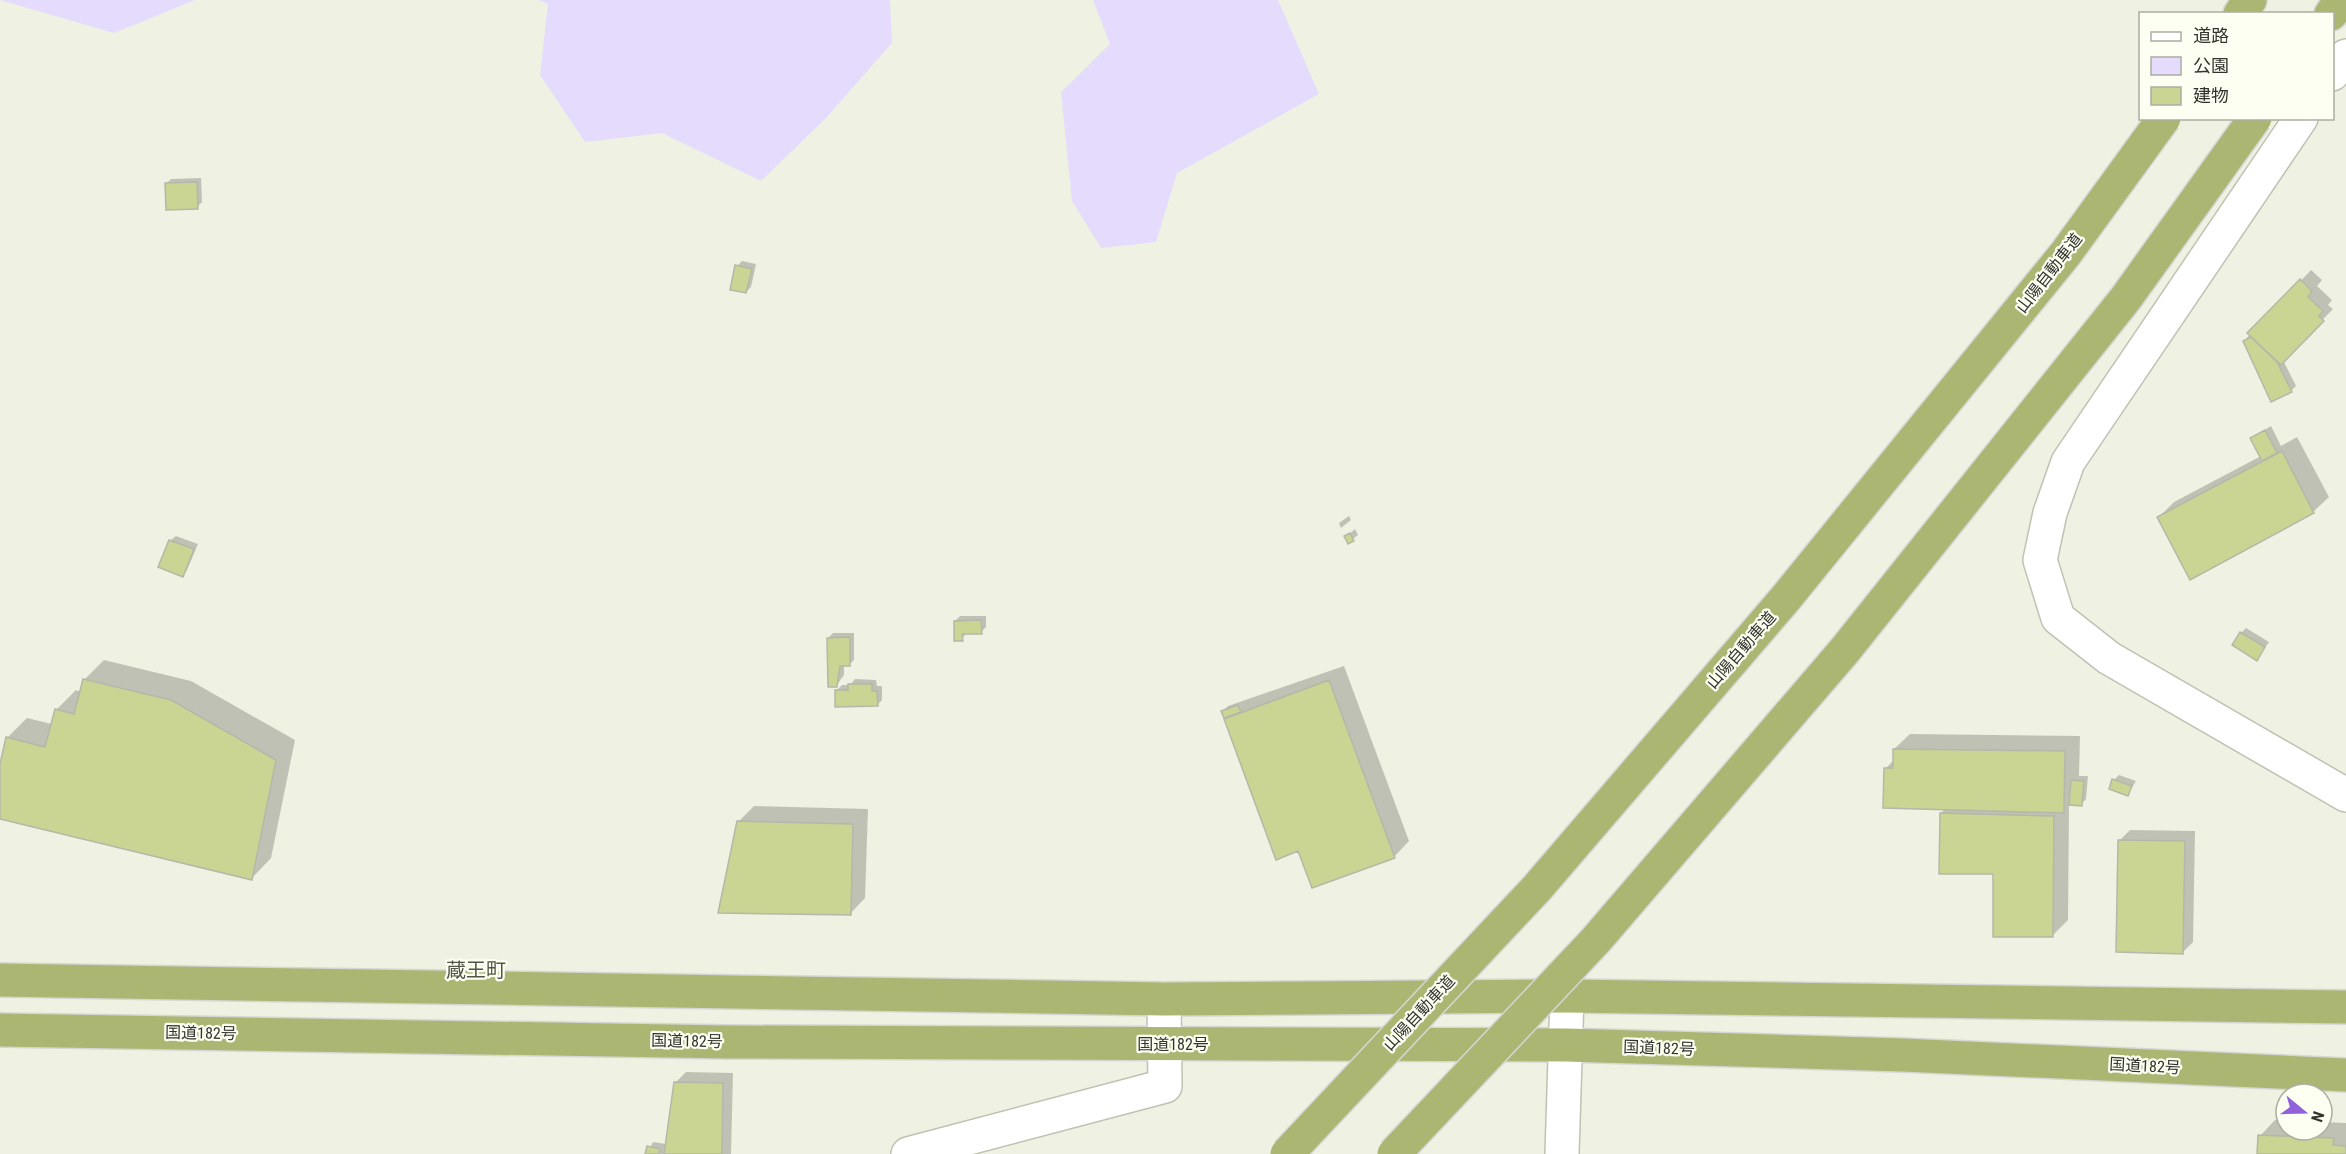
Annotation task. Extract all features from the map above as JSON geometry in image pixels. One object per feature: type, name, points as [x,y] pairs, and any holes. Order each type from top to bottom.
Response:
[{"type":"highway","name":"山陽自動車道","points":[[1287,1154],[1537,888],[1785,599],[2066,253],[2163,120]]},
{"type":"highway","points":[[1394,1154],[1596,940],[1845,650],[2126,298],[2255,120]]},
{"type":"highway","points":[[0,980],[1164,999],[1567,996],[2346,1007]]},
{"type":"highway","name":"国道182号","points":[[0,1030],[740,1042],[1566,1045],[1903,1055],[2346,1075]]},
{"type":"street","points":[[2334,71],[2346,56]]},
{"type":"street","points":[[2300,120],[2068,462],[2050,513],[2040,560],[2058,618],[2109,658],[2346,795]]},
{"type":"street","points":[[1562,1154],[1567,996]]},
{"type":"street","points":[[908,1154],[1165,1086],[1164,999]]},
{"type":"green space","points":[[0,0],[195,0],[114,33]]},
{"type":"green space","points":[[538,0],[890,0],[892,43],[826,118],[761,181],[662,133],[585,142],[540,75],[548,4]]},
{"type":"green space","points":[[1093,0],[1278,0],[1319,94],[1177,173],[1156,242],[1101,248],[1072,201],[1061,92],[1110,44]]},
{"type":"building","points":[[197,182],[198,209],[166,210],[165,183]]},
{"type":"building","points":[[735,265],[752,269],[746,293],[730,290]]},
{"type":"building","points":[[2300,279],[2312,291],[2308,297],[2323,311],[2319,316],[2324,321],[2281,365],[2247,333]]},
{"type":"building","points":[[2251,337],[2277,362],[2292,392],[2271,402],[2243,341]]},
{"type":"building","points":[[2265,430],[2277,453],[2262,461],[2250,438]]},
{"type":"building","points":[[2282,451],[2314,513],[2190,580],[2157,517]]},
{"type":"building","points":[[1350,533],[1354,541],[1348,544],[1344,536]]},
{"type":"building","points":[[169,540],[194,549],[183,577],[158,567]]},
{"type":"building","points":[[981,620],[982,634],[962,634],[963,641],[954,641],[954,621]]},
{"type":"building","points":[[2240,632],[2265,647],[2257,661],[2232,645]]},
{"type":"building","points":[[850,637],[850,666],[840,666],[837,687],[828,687],[827,638]]},
{"type":"building","points":[[83,679],[171,700],[276,760],[252,880],[0,819],[0,764],[6,737],[45,747],[55,709],[74,714]]},
{"type":"building","points":[[1329,680],[1395,858],[1312,888],[1298,851],[1276,860],[1224,719]]},
{"type":"building","points":[[848,684],[872,684],[872,691],[877,691],[878,706],[835,707],[835,690],[848,690]]},
{"type":"building","points":[[1238,705],[1241,712],[1224,718],[1221,711]]},
{"type":"building","points":[[1893,749],[2065,751],[2064,813],[1883,808],[1884,768],[1893,768]]},
{"type":"building","points":[[2112,779],[2132,786],[2128,796],[2109,789]]},
{"type":"building","points":[[2071,780],[2084,781],[2082,806],[2069,805]]},
{"type":"building","points":[[1940,813],[2054,816],[2053,937],[1993,937],[1993,874],[1939,874]]},
{"type":"building","points":[[737,821],[853,824],[851,915],[718,913]]},
{"type":"building","points":[[2118,840],[2185,841],[2183,954],[2116,952]]},
{"type":"building","points":[[674,1082],[723,1083],[722,1154],[664,1154]]},
{"type":"building","points":[[2258,1135],[2274,1136],[2274,1142],[2333,1142],[2333,1145],[2346,1146],[2346,1154],[2257,1154]]},
{"type":"building","points":[[647,1146],[660,1149],[659,1154],[645,1154]]},
{"type":"district","name":"蔵王町","points":[[476,970]]}]
